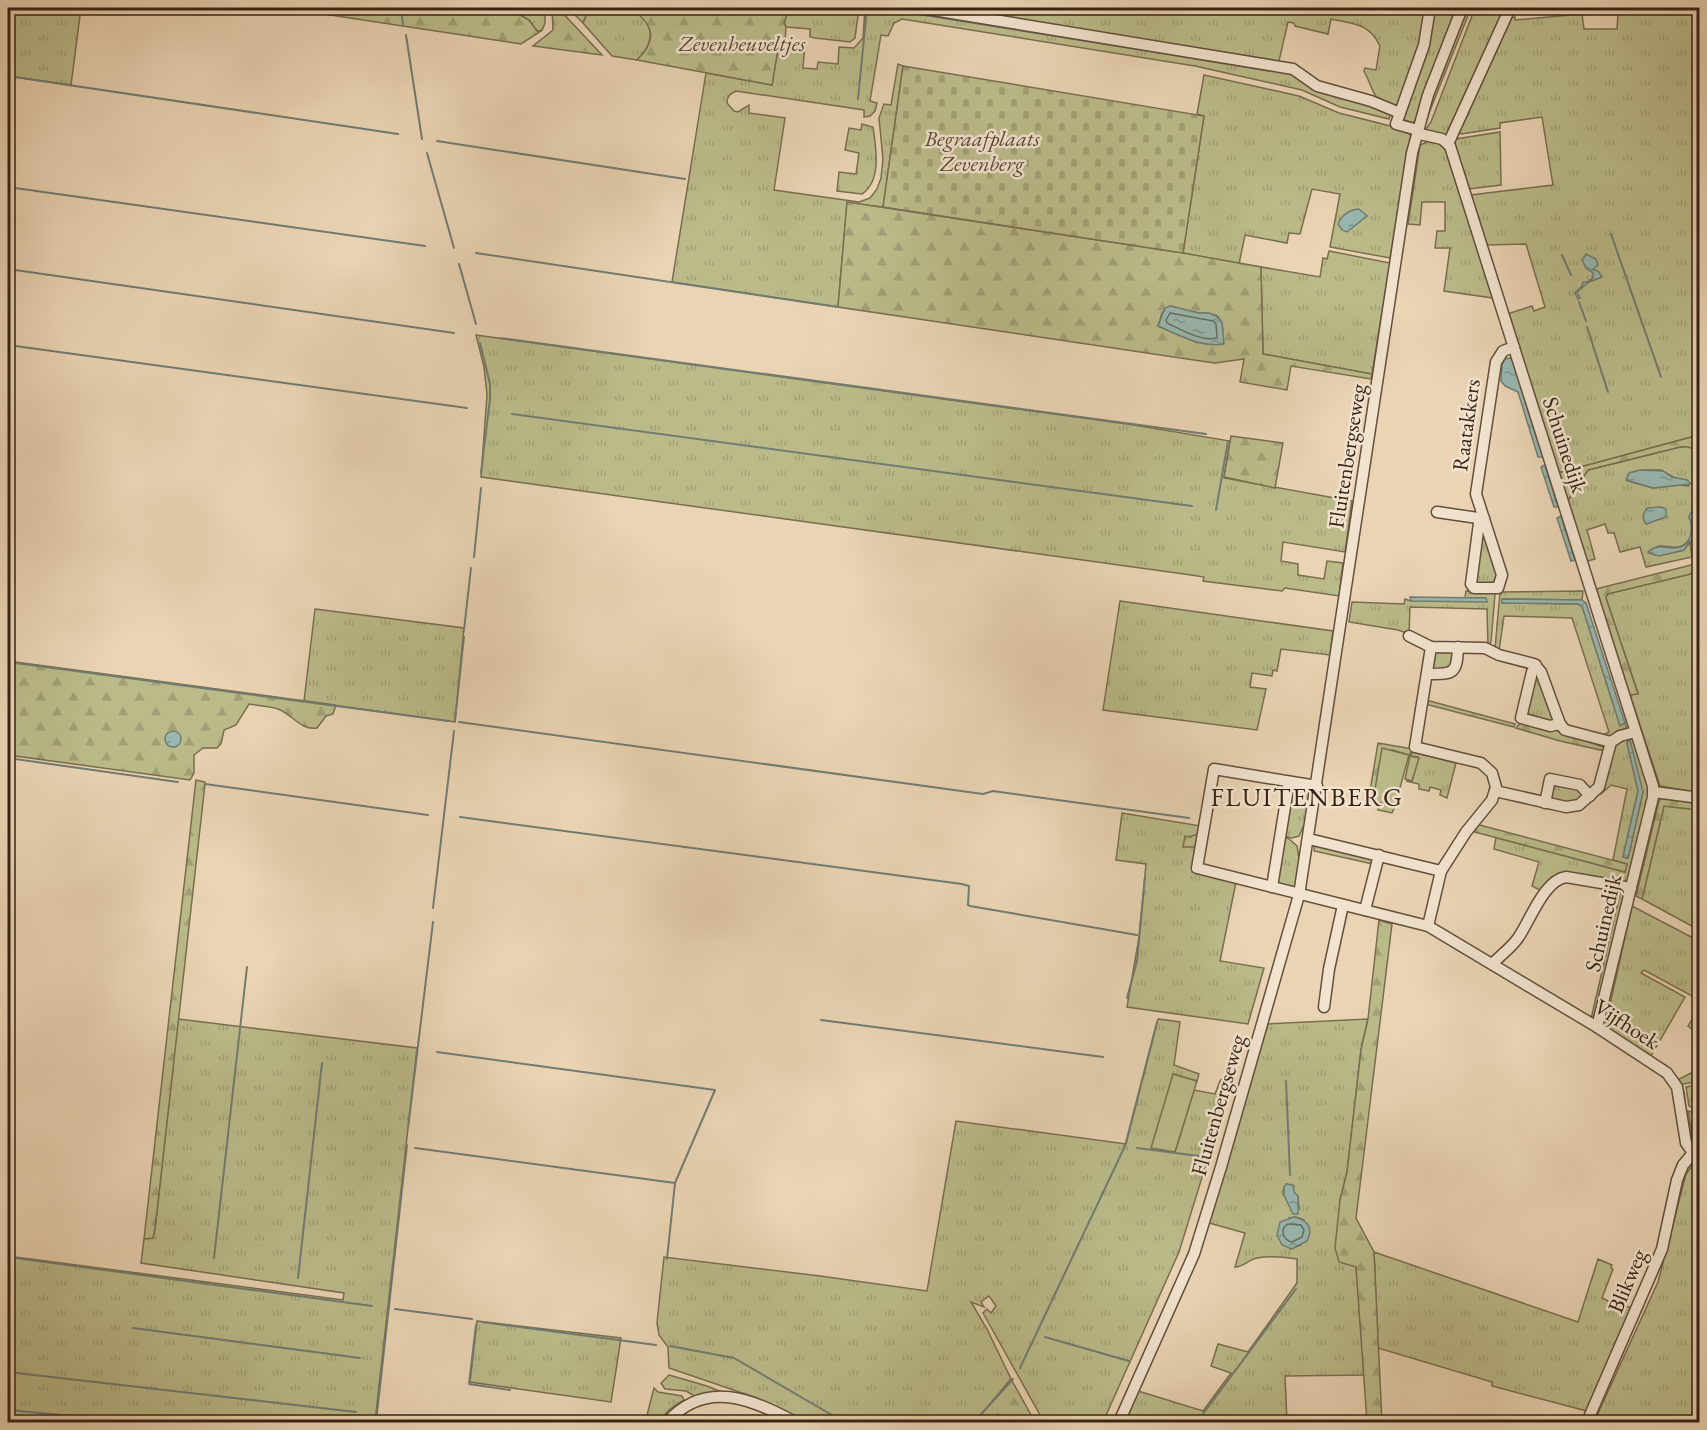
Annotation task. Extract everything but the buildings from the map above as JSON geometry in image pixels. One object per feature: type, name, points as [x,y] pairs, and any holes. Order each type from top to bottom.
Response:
[{"type":"street","points":[[921,8],[1293,69],[1317,86],[1371,101],[1400,113]]},
{"type":"street","points":[[1430,8],[1429,24],[1421,55],[1396,124],[1420,134],[1442,139],[1448,144],[1510,8]]},
{"type":"street","name":"Fluitenbergseweg","points":[[1119,1422],[1194,1254],[1299,895],[1417,131],[1428,95],[1462,8]]},
{"type":"street","name":"Schuinedijk","points":[[1448,144],[1654,792],[1597,1027]]},
{"type":"street","name":"Raatakkers","points":[[1483,519],[1479,523],[1472,584],[1474,588],[1495,589],[1498,588],[1502,575],[1476,494],[1493,373],[1499,355],[1514,347]]},
{"type":"street","points":[[1437,512],[1483,519]]},
{"type":"street","points":[[1409,636],[1431,646],[1485,648],[1499,655],[1536,665],[1541,672],[1560,724],[1566,730],[1611,742]]},
{"type":"street","points":[[1428,926],[1441,871],[1466,832],[1492,800],[1495,791],[1492,773],[1481,763],[1415,747],[1431,646]]},
{"type":"street","points":[[1427,674],[1449,674],[1453,671],[1458,663],[1458,647]]},
{"type":"street","points":[[1536,665],[1532,672],[1521,718],[1550,726],[1560,724]]},
{"type":"street","points":[[1495,791],[1570,807],[1579,805],[1601,784],[1611,742],[1617,737],[1635,732]]},
{"type":"street","name":"Vijfhoek","points":[[1289,782],[1214,770],[1197,868],[1428,926],[1597,1027],[1672,1078],[1677,1091],[1684,1136],[1696,1155]]},
{"type":"street","points":[[1545,802],[1550,779],[1580,785],[1590,796]]},
{"type":"street","points":[[1272,887],[1289,782],[1317,786]]},
{"type":"street","points":[[1654,792],[1700,798]]},
{"type":"street","points":[[1309,839],[1441,871]]},
{"type":"street","points":[[1365,910],[1379,855]]},
{"type":"street","points":[[1492,964],[1508,951],[1545,892],[1558,879],[1566,878],[1631,888]]},
{"type":"street","points":[[1324,1007],[1329,969],[1343,905]]},
{"type":"street","name":"Blikweg","points":[[1587,1422],[1662,1250],[1677,1180],[1683,1165],[1696,1155]]},
{"type":"street","points":[[667,1422],[675,1414],[692,1404],[714,1396],[730,1396],[758,1404],[795,1422]]},
{"type":"green space","points":[[8,8],[81,8],[71,85],[8,76]]},
{"type":"green space","points":[[284,8],[482,8],[518,14],[529,20],[537,31],[541,31],[521,44]]},
{"type":"green space","points":[[482,8],[544,8],[544,26],[541,31],[537,31],[529,20],[519,14]]},
{"type":"green space","points":[[552,8],[558,8],[602,55],[533,46],[553,30]]},
{"type":"green space","points":[[568,8],[589,8],[583,23]]},
{"type":"green space","points":[[589,8],[630,8],[644,18],[650,29],[650,35],[648,45],[637,60],[612,56],[583,23]]},
{"type":"green space","name":"Zevenheuveltjes","points":[[630,8],[789,8],[784,23],[785,41],[779,43],[772,85],[637,60],[651,39],[644,20]]},
{"type":"green space","points":[[789,8],[859,8],[855,38],[850,42],[815,38],[810,37],[810,29],[786,27],[784,23]]},
{"type":"green space","points":[[865,8],[900,8],[1286,69],[1391,112],[1389,119],[1340,107],[1302,90],[1195,66],[902,19],[894,23],[888,36],[881,35],[870,101],[877,103],[875,111],[870,116],[864,117],[864,110],[736,91],[731,94],[727,103],[734,111],[738,112],[749,105],[749,113],[785,118],[774,190],[859,202],[870,198],[881,178],[883,159],[879,118],[884,104],[891,105],[898,64],[903,66],[883,207],[847,203],[838,307],[672,282],[706,73],[772,85],[779,43],[785,41],[805,44],[803,68],[817,69],[818,62],[838,64],[839,47],[854,48],[863,38]]},
{"type":"green space","points":[[948,8],[1428,8],[1426,29],[1398,107],[1382,101],[1375,95],[1364,71],[1365,68],[1376,70],[1380,46],[1376,38],[1366,29],[1347,22],[1331,19],[1328,34],[1295,26],[1294,23],[1288,22],[1279,61]]},
{"type":"green space","points":[[1433,8],[1456,8],[1417,119],[1412,123],[1402,119]]},
{"type":"green space","points":[[1466,8],[1471,8],[1425,123],[1423,121]]},
{"type":"green space","points":[[1475,8],[1508,8],[1455,127],[1445,137],[1431,133],[1426,129],[1431,122]]},
{"type":"green space","points":[[1510,8],[1584,8],[1514,14]]},
{"type":"green space","points":[[1659,8],[1699,8],[1699,435],[1558,473],[1507,314],[1532,306],[1534,311],[1545,307],[1526,244],[1487,245],[1471,195],[1553,185],[1542,117],[1500,123],[1500,128],[1461,134],[1457,132],[1510,18],[1515,17],[1515,20],[1582,14],[1584,29],[1617,29],[1618,14],[1658,10]]},
{"type":"green space","name":"Begraafplaats Zevenberg","points":[[903,66],[1204,116],[1183,253],[883,207]]},
{"type":"green space","points":[[1204,75],[1299,96],[1339,113],[1406,130],[1411,136],[1390,258],[1330,247],[1340,194],[1312,189],[1300,234],[1289,233],[1287,243],[1245,235],[1239,264],[1183,253],[1204,116],[1197,114]]},
{"type":"green space","points":[[862,124],[873,127],[876,163],[873,181],[862,194],[837,191],[839,172],[856,174],[859,153],[845,150],[849,128],[861,130]]},
{"type":"green space","points":[[1500,132],[1501,185],[1469,189],[1453,143],[1456,139]]},
{"type":"green space","points":[[1429,141],[1444,144],[1493,298],[1444,291],[1450,248],[1435,248],[1437,231],[1445,231],[1445,202],[1422,202],[1420,225],[1408,224],[1420,145]]},
{"type":"green space","points":[[847,202],[1261,267],[1263,354],[1372,374],[1371,379],[1291,366],[1287,390],[1240,382],[1244,359],[1215,363],[838,307]],"holes":[[[1170,306],[1216,315],[1223,330],[1198,343],[1158,326],[1162,313]]]},
{"type":"green space","points":[[1329,251],[1390,263],[1372,374],[1263,354],[1261,267],[1320,277],[1323,258],[1327,259]]},
{"type":"green space","points":[[476,335],[1134,425],[1230,441],[1224,478],[1352,501],[1345,552],[1283,542],[1281,561],[1298,564],[1298,575],[1324,579],[1327,561],[1343,563],[1339,596],[1285,588],[1282,591],[1203,581],[1204,577],[1191,575],[481,477],[487,395],[484,367]]},
{"type":"green space","points":[[1699,435],[1699,456],[1691,448],[1680,447],[1588,470],[1567,502],[1558,473]]},
{"type":"green space","points":[[1231,436],[1283,443],[1275,488],[1224,477]]},
{"type":"green space","points":[[1689,446],[1695,449],[1699,456],[1699,520],[1697,514],[1689,518],[1693,534],[1685,544],[1678,547],[1659,546],[1648,552],[1661,555],[1684,550],[1691,541],[1699,537],[1699,541],[1690,544],[1692,557],[1646,567],[1640,547],[1620,552],[1614,533],[1608,533],[1605,524],[1587,530],[1595,559],[1584,560],[1567,502],[1588,470]],"holes":[[[1644,470],[1661,470],[1689,486],[1653,488],[1628,481]]]},
{"type":"green space","points":[[1482,527],[1499,574],[1496,586],[1476,584]]},
{"type":"green space","points":[[1699,563],[1699,572],[1607,594],[1606,598],[1638,694],[1630,695],[1596,589]]},
{"type":"green space","points":[[1699,572],[1699,793],[1660,786],[1630,695],[1638,693],[1606,598],[1607,594]]},
{"type":"green space","points":[[1466,591],[1493,591],[1495,594],[1491,642],[1488,646],[1487,609],[1410,607],[1409,634],[1349,622],[1352,602],[1404,604],[1405,599],[1411,601],[1486,598],[1465,598]]},
{"type":"green space","points":[[1583,591],[1582,600],[1502,599],[1502,603],[1578,604],[1582,606],[1620,725],[1625,723],[1627,730],[1612,736],[1603,735],[1609,732],[1572,618],[1504,616],[1499,651],[1495,649],[1500,592]]},
{"type":"green space","points":[[1120,601],[1333,631],[1330,655],[1281,649],[1277,671],[1273,670],[1272,676],[1252,673],[1250,687],[1266,689],[1257,730],[1103,710]]},
{"type":"green space","points":[[315,609],[464,628],[455,722],[304,701]]},
{"type":"green space","points":[[1440,650],[1454,650],[1454,668],[1433,672],[1434,654]]},
{"type":"green space","points":[[8,661],[336,705],[333,714],[326,716],[317,728],[311,728],[301,725],[278,709],[249,704],[236,725],[224,730],[221,744],[217,748],[203,748],[194,755],[194,773],[190,780],[8,755]]},
{"type":"green space","points":[[1538,674],[1556,722],[1525,716],[1533,676]]},
{"type":"green space","points":[[1426,700],[1515,724],[1514,727],[1425,704]]},
{"type":"green space","points":[[1520,723],[1550,728],[1606,748],[1605,751],[1560,741],[1516,728]]},
{"type":"green space","points":[[1632,738],[1636,741],[1651,792],[1628,880],[1622,882],[1566,875],[1541,891],[1532,886],[1539,862],[1494,849],[1496,837],[1625,872],[1627,864],[1613,860],[1627,789],[1611,785],[1601,794],[1599,792],[1612,748],[1620,739]],"holes":[[[1628,741],[1643,792],[1628,858],[1623,857],[1638,791]]]},
{"type":"green space","points":[[1378,743],[1413,749],[1409,755],[1392,750],[1373,800],[1395,806],[1392,813],[1378,810],[1378,806],[1368,803]]},
{"type":"green space","points":[[1382,748],[1409,755],[1395,806],[1373,801]]},
{"type":"green space","points":[[1413,752],[1456,763],[1447,798],[1440,795],[1441,790],[1430,787],[1429,791],[1419,789],[1419,784],[1406,781],[1412,781],[1418,757],[1410,756]]},
{"type":"green space","points":[[1410,756],[1419,758],[1412,781],[1405,779]]},
{"type":"green space","points":[[196,780],[205,782],[205,784],[155,1229],[153,1238],[144,1239]]},
{"type":"green space","points":[[1554,784],[1580,788],[1584,794],[1578,803],[1552,801],[1550,788]]},
{"type":"green space","points":[[1293,786],[1311,790],[1307,826],[1304,825],[1299,836],[1292,838],[1282,836],[1286,833]]},
{"type":"green space","points":[[1662,798],[1699,804],[1699,810],[1664,806],[1642,899],[1636,896],[1659,801]]},
{"type":"green space","points":[[1664,806],[1699,810],[1699,930],[1642,899]]},
{"type":"green space","points":[[1122,813],[1201,826],[1199,835],[1187,837],[1196,847],[1192,872],[1236,882],[1220,961],[1264,968],[1248,1024],[1127,1007],[1139,937],[1146,864],[1116,860]]},
{"type":"green space","points":[[1476,824],[1627,864],[1625,872],[1471,831]]},
{"type":"green space","points":[[1199,835],[1196,847],[1183,847],[1185,836]]},
{"type":"green space","points":[[1288,838],[1297,846],[1299,858],[1302,859],[1297,887],[1278,887],[1275,877],[1279,874],[1284,847],[1282,839]]},
{"type":"green space","points":[[1315,844],[1373,859],[1373,864],[1314,851]]},
{"type":"green space","points":[[1621,889],[1625,893],[1595,1021],[1591,1019]]},
{"type":"green space","points":[[1632,906],[1699,941],[1699,980],[1692,996],[1644,970],[1641,973],[1685,997],[1651,1056],[1605,1027]]},
{"type":"green space","points":[[1379,920],[1392,924],[1356,1218],[1374,1252],[1382,1422],[1367,1422],[1356,1267],[1339,1262],[1335,1248],[1340,1200],[1347,1172],[1361,1050],[1368,1019]]},
{"type":"green space","points":[[1699,1008],[1699,1034],[1688,1026]]},
{"type":"green space","points":[[178,1019],[417,1048],[375,1422],[8,1422],[8,1256],[343,1300],[344,1293],[141,1263],[144,1239],[153,1237],[155,1229]]},
{"type":"green space","points":[[1158,1019],[1180,1022],[1174,1065],[1199,1074],[1197,1081],[1173,1074],[1175,1152],[1194,1090],[1215,1094],[1220,1081],[1225,1076],[1233,1077],[1179,1252],[1103,1422],[1044,1422],[983,1313],[987,1309],[991,1313],[996,1306],[989,1296],[981,1302],[984,1307],[971,1302],[1011,1379],[975,1422],[804,1422],[754,1397],[669,1368],[668,1347],[659,1335],[657,1323],[664,1257],[927,1291],[956,1121],[1126,1144]]},
{"type":"green space","points":[[1368,1019],[1361,1050],[1347,1172],[1340,1200],[1356,1267],[1365,1375],[1285,1376],[1287,1422],[1123,1422],[1138,1391],[1203,1411],[1231,1373],[1211,1366],[1218,1344],[1248,1352],[1297,1283],[1297,1259],[1262,1257],[1235,1267],[1245,1233],[1209,1223],[1266,1024]],"holes":[[[1286,1184],[1294,1186],[1293,1192],[1298,1196],[1299,1208],[1284,1195],[1283,1190]],[[1296,1217],[1304,1220],[1301,1245],[1290,1249],[1289,1218]]]},
{"type":"green space","points":[[1699,1069],[1699,1081],[1679,1085],[1677,1080]]},
{"type":"green space","points":[[1173,1074],[1197,1081],[1175,1152],[1151,1148]]},
{"type":"green space","points":[[1700,1084],[1699,1110],[1689,1106],[1686,1087]]},
{"type":"green space","points":[[1688,1111],[1695,1113],[1699,1118],[1699,1146],[1693,1138]]},
{"type":"green space","points":[[1699,1165],[1699,1422],[1594,1422],[1658,1282],[1686,1174],[1691,1167]]},
{"type":"green space","points":[[1374,1252],[1578,1322],[1598,1259],[1612,1265],[1613,1269],[1602,1298],[1621,1307],[1632,1307],[1587,1411],[1492,1386],[1492,1382],[1378,1348]]},
{"type":"green space","points":[[477,1321],[621,1338],[611,1402],[470,1382]]},
{"type":"green space","points":[[669,1375],[724,1393],[696,1397],[686,1391],[665,1389],[661,1383]]},
{"type":"green space","points":[[1011,1379],[1035,1422],[975,1422]]},
{"type":"green space","points":[[654,1388],[658,1392],[682,1396],[684,1400],[670,1409],[658,1422],[650,1422],[646,1419]]},
{"type":"water","points":[[1359,209],[1367,216],[1347,232],[1342,230],[1338,224],[1344,215]]},
{"type":"water","points":[[1586,254],[1596,259],[1598,265],[1593,269],[1602,277],[1589,282],[1577,292],[1580,298],[1578,299],[1575,293],[1583,282],[1593,278],[1593,273],[1586,268],[1582,260]]},
{"type":"water","points":[[1170,306],[1216,316],[1222,322],[1224,344],[1199,342],[1158,326],[1165,308]]},
{"type":"water","points":[[1510,358],[1543,457],[1538,457],[1518,392],[1505,386],[1501,381],[1502,365],[1505,359]]},
{"type":"water","points":[[1545,465],[1558,507],[1554,507],[1541,467]]},
{"type":"water","points":[[1640,470],[1663,471],[1672,477],[1687,480],[1691,484],[1653,488],[1626,480],[1629,473]]},
{"type":"water","points":[[1647,508],[1666,509],[1666,517],[1646,524],[1643,516]]},
{"type":"water","points":[[1692,511],[1696,512],[1699,520],[1699,537],[1689,542],[1684,550],[1659,556],[1649,553],[1657,547],[1673,548],[1688,542],[1691,532],[1689,516]]},
{"type":"water","points":[[1561,516],[1575,560],[1571,561],[1557,518]]},
{"type":"water","points":[[1410,597],[1486,598],[1487,602],[1411,601]]},
{"type":"water","points":[[1502,599],[1582,600],[1586,603],[1625,723],[1620,726],[1582,606],[1578,604],[1502,603]]},
{"type":"water","points":[[170,731],[176,731],[181,739],[179,745],[170,747],[165,742],[165,736]]},
{"type":"water","points":[[1630,740],[1643,792],[1628,858],[1623,857],[1638,791],[1627,743]]},
{"type":"water","points":[[1286,1184],[1293,1185],[1294,1192],[1298,1196],[1298,1214],[1293,1214],[1284,1195]]},
{"type":"water","points":[[1294,1217],[1306,1222],[1310,1232],[1307,1241],[1292,1249],[1282,1245],[1277,1235],[1280,1222]]},
{"type":"waterway","points":[[401,8],[403,25]]},
{"type":"waterway","points":[[858,99],[867,8]]},
{"type":"waterway","points":[[880,8],[1188,57]]},
{"type":"waterway","points":[[406,35],[422,139]]},
{"type":"waterway","points":[[8,76],[398,134]]},
{"type":"waterway","points":[[437,141],[685,179]]},
{"type":"waterway","points":[[427,153],[454,248]]},
{"type":"waterway","points":[[8,187],[425,246]]},
{"type":"waterway","points":[[1611,234],[1661,377]]},
{"type":"waterway","points":[[476,253],[838,307]]},
{"type":"waterway","points":[[1562,255],[1571,275]]},
{"type":"waterway","points":[[459,264],[476,324]]},
{"type":"waterway","points":[[8,269],[454,333]]},
{"type":"waterway","points":[[1579,302],[1586,321]]},
{"type":"waterway","points":[[1587,327],[1608,392]]},
{"type":"waterway","points":[[500,338],[1206,434]]},
{"type":"waterway","points":[[480,343],[490,384],[481,473]]},
{"type":"waterway","points":[[8,345],[467,408]]},
{"type":"waterway","points":[[512,414],[1192,506]]},
{"type":"waterway","points":[[1216,510],[1228,441]]},
{"type":"waterway","points":[[474,557],[481,488]]},
{"type":"waterway","points":[[464,630],[471,568]]},
{"type":"waterway","points":[[455,720],[464,637]]},
{"type":"waterway","points":[[8,662],[449,721]]},
{"type":"waterway","points":[[459,722],[983,794],[993,791],[1189,818]]},
{"type":"waterway","points":[[433,908],[454,731]]},
{"type":"waterway","points":[[8,758],[178,782]]},
{"type":"waterway","points":[[205,784],[428,815]]},
{"type":"waterway","points":[[460,817],[962,884],[969,886],[968,905],[970,906],[1137,935]]},
{"type":"waterway","points":[[1127,998],[1137,961],[1145,877]]},
{"type":"waterway","points":[[408,1128],[433,922]]},
{"type":"waterway","points":[[214,1258],[247,967]]},
{"type":"waterway","points":[[821,1020],[1103,1057]]},
{"type":"waterway","points":[[1020,1368],[1125,1146],[1157,1022]]},
{"type":"waterway","points":[[437,1052],[715,1090],[675,1183],[667,1259]]},
{"type":"waterway","points":[[298,1278],[322,1063]]},
{"type":"waterway","points":[[1286,1081],[1290,1175]]},
{"type":"waterway","points":[[1684,1092],[1685,1104]]},
{"type":"waterway","points":[[1687,1117],[1692,1141],[1700,1149]]},
{"type":"waterway","points":[[376,1422],[407,1145]]},
{"type":"waterway","points":[[415,1148],[675,1183]]},
{"type":"waterway","points":[[1137,1148],[1207,1157]]},
{"type":"waterway","points":[[8,1257],[372,1306]]},
{"type":"waterway","points":[[1197,1422],[1296,1289]]},
{"type":"waterway","points":[[395,1309],[472,1319]]},
{"type":"waterway","points":[[482,1322],[656,1345]]},
{"type":"waterway","points":[[476,1325],[469,1384],[510,1390]]},
{"type":"waterway","points":[[133,1328],[360,1358]]},
{"type":"waterway","points":[[1045,1337],[1129,1361]]},
{"type":"waterway","points":[[670,1346],[734,1358],[844,1422]]},
{"type":"waterway","points":[[8,1372],[356,1412]]},
{"type":"waterway","points":[[974,1422],[1013,1379]]},
{"type":"waterway","points":[[8,1410],[139,1422]]},
{"type":"district","name":"FLUITENBERG","points":[[1307,797]]}]
